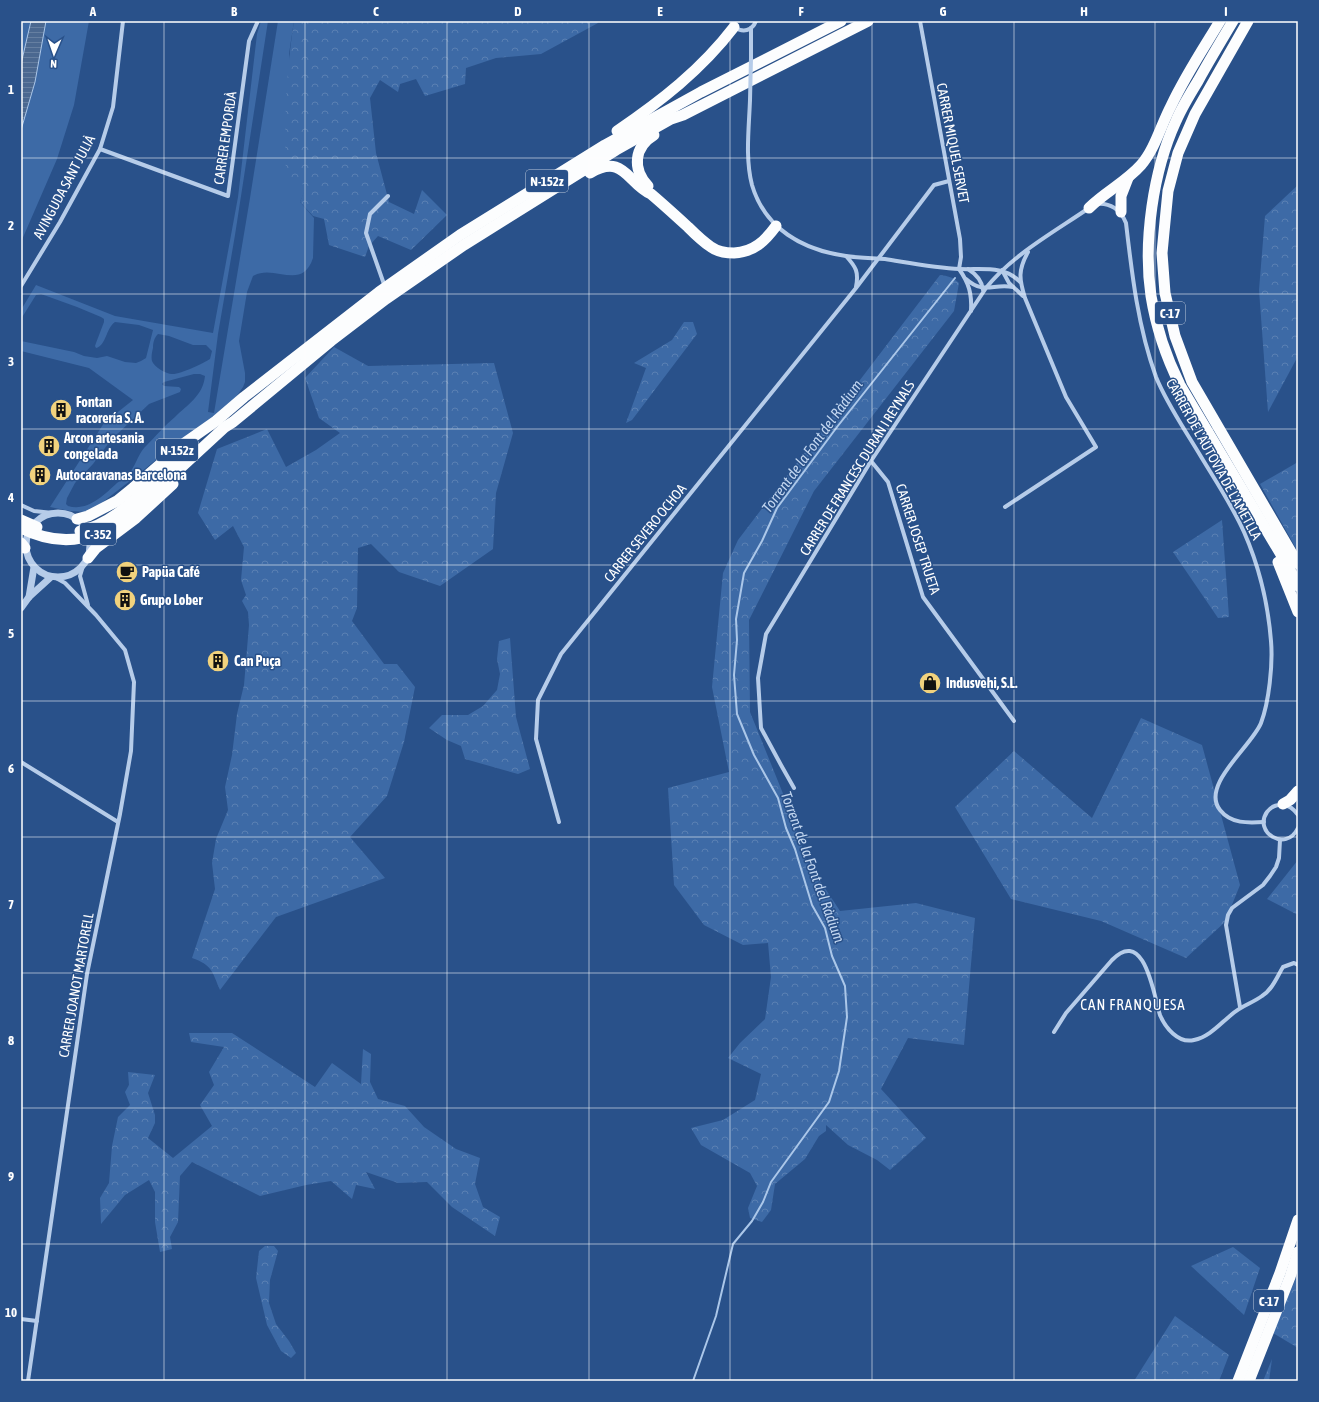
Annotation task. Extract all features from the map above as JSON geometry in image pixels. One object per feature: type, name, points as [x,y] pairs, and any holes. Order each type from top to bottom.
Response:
[{"type":"highway","name":"N-152z","points":[[77,519],[88,516],[117,501],[186,442],[216,421],[385,288],[460,235],[605,145],[701,92],[841,21]]},
{"type":"highway","name":"N-152z","points":[[86,562],[96,548],[136,518],[201,458],[228,430],[233,422],[291,372],[386,299],[464,245],[544,194],[671,119],[683,115],[868,21]]},
{"type":"highway","points":[[1089,208],[1098,199],[1128,177],[1141,165],[1153,147],[1171,105],[1220,21]]},
{"type":"highway","name":"C-17","points":[[1233,21],[1182,108],[1168,140],[1158,174],[1151,209],[1148,251],[1151,296],[1161,339],[1169,363],[1180,385],[1289,568],[1298,586]]},
{"type":"highway","name":"C-17","points":[[1248,21],[1195,114],[1178,153],[1168,191],[1163,246],[1165,293],[1174,336],[1192,382],[1294,553],[1298,564]]},
{"type":"highway","points":[[605,145],[612,134],[656,104],[679,85],[722,43],[733,24]]},
{"type":"highway","points":[[652,194],[642,180],[637,168],[640,150],[643,143],[648,138],[674,124],[683,115]]},
{"type":"highway","points":[[544,194],[597,169],[611,166],[624,171],[646,191],[652,194],[701,239],[718,251],[740,253],[752,250],[763,242],[776,226]]},
{"type":"highway","points":[[1121,212],[1121,196],[1128,177]]},
{"type":"highway","name":"C-352","points":[[21,528],[33,534],[61,540],[80,539],[111,528],[126,517],[159,482],[274,374]]},
{"type":"highway","name":"C-352","points":[[21,520],[48,530],[68,532],[88,529],[112,518],[233,422]]},
{"type":"highway","points":[[1210,437],[1222,468],[1277,561],[1298,612]]},
{"type":"highway","points":[[1283,804],[1290,800],[1298,791]]},
{"type":"highway","name":"C-17","points":[[1238,1381],[1280,1273],[1298,1220]]},
{"type":"highway","name":"C-17","points":[[1249,1381],[1290,1277],[1298,1252]]},
{"type":"street","name":"AVINGUDA SANT JULIÀ","points":[[21,286],[60,222],[100,149],[113,107],[123,21]]},
{"type":"street","name":"CARRER EMPORDÀ","points":[[100,149],[228,196],[249,41],[258,21]]},
{"type":"street","points":[[733,24],[742,30],[747,30],[751,28],[756,21]]},
{"type":"street","name":"CARRER MIQUEL SERVET","points":[[920,21],[961,248],[960,269]]},
{"type":"street","points":[[751,28],[748,143],[749,165],[752,185],[763,209],[776,226],[798,242],[845,256],[960,269],[1002,270],[1013,275],[1020,282]]},
{"type":"street","name":"CARRER SEVERO OCHOA","points":[[559,822],[536,739],[538,700],[561,654],[856,288],[934,185],[949,181]]},
{"type":"street","points":[[385,288],[366,233],[370,214],[388,196]]},
{"type":"street","points":[[1089,208],[1095,204],[1105,204],[1121,212]]},
{"type":"street","name":"CARRER DE FRANCESC DURAN I REYNALS","points":[[794,788],[761,728],[758,678],[766,634],[871,461],[983,294],[985,288],[1002,270],[1089,208]]},
{"type":"street","name":"CARRER DE L'AUTOVIA DE L'AMETLLA","points":[[1121,212],[1126,223],[1134,295],[1143,335],[1157,378],[1170,405],[1243,531],[1254,558],[1266,601],[1271,648],[1269,684],[1261,723],[1246,747],[1222,775],[1218,784],[1215,799],[1217,806],[1222,813],[1230,818],[1239,822],[1264,822]]},
{"type":"street","points":[[1005,507],[1096,447],[1066,397],[1048,357],[1025,298],[1020,282],[1021,266],[1029,250]]},
{"type":"street","points":[[845,256],[855,267],[857,272],[858,278],[856,288]]},
{"type":"street","points":[[960,269],[966,279],[971,293],[971,312]]},
{"type":"street","points":[[968,269],[973,272],[985,288]]},
{"type":"street","points":[[1002,270],[1007,280],[1025,298]]},
{"type":"street","points":[[966,279],[974,285],[985,288],[1002,285],[1013,287]]},
{"type":"street","name":"CARRER JOSEP TRUETA","points":[[871,461],[888,482],[923,597],[1014,721]]},
{"type":"street","points":[[21,505],[34,511],[69,515],[82,523],[88,533],[90,542],[86,562],[80,576],[89,608]]},
{"type":"street","points":[[53,513],[43,516],[32,526],[23,546],[34,567],[39,572],[53,577]]},
{"type":"street","name":"N-152z","points":[[21,608],[29,597],[53,577],[68,576],[75,573],[86,562]]},
{"type":"street","name":"N-152z","points":[[29,597],[34,567]]},
{"type":"street","name":"CARRER JOANOT MARTORELL","points":[[28,1381],[87,974],[131,751],[134,682],[125,650],[96,615],[65,582],[53,577]]},
{"type":"street","points":[[21,762],[118,822]]},
{"type":"street","points":[[1298,815],[1289,806],[1283,804],[1276,805],[1269,809],[1265,815],[1264,822],[1270,836],[1280,840],[1292,836],[1298,828]]},
{"type":"street","points":[[1240,1007],[1226,925],[1228,915],[1232,908],[1263,885],[1270,876],[1276,867],[1279,858],[1280,840]]},
{"type":"street","points":[[1054,1032],[1066,1013],[1112,960],[1124,951],[1132,952],[1140,957],[1152,981],[1161,1016],[1172,1033],[1182,1039],[1193,1040],[1211,1032],[1240,1007],[1263,996],[1272,987],[1283,967],[1294,963],[1298,965]]},
{"type":"street","points":[[21,1319],[37,1321]]},
{"type":"green space","points":[[21,21],[31,21],[21,64]]},
{"type":"green space","points":[[46,21],[89,21],[74,105],[57,159],[21,242],[21,130],[35,82]]},
{"type":"green space","points":[[261,21],[268,21],[218,334],[208,412],[214,413],[278,21],[294,21],[289,54],[307,186],[300,202],[314,218],[313,258],[308,268],[302,273],[287,275],[270,272],[253,276],[247,292],[239,341],[245,373],[245,382],[236,397],[224,410],[189,433],[99,505],[87,512],[70,511],[50,507],[104,423],[133,400],[89,368],[21,351],[21,341],[74,352],[84,356],[97,358],[107,356],[125,362],[136,363],[146,358],[153,330],[139,325],[115,322],[110,328],[102,344],[96,348],[95,346],[104,322],[104,319],[101,317],[41,294],[36,295],[21,319],[21,310],[36,285],[115,316],[213,333],[238,197],[257,34]],"holes":[[[158,334],[169,336],[193,345],[206,345],[212,351],[210,359],[180,373],[170,374],[158,368],[153,363],[152,354],[154,342]],[[194,374],[205,376],[204,383],[198,395],[144,448],[129,473],[107,492],[88,505],[82,507],[68,506],[66,504],[67,498],[75,483],[93,464],[111,440],[149,404],[180,392],[181,389],[179,387],[164,386],[162,384],[164,382]]]},
{"type":"green space","points":[[294,21],[597,21],[598,23],[541,54],[496,58],[466,68],[465,84],[425,96],[416,79],[400,84],[398,92],[380,80],[370,98],[376,153],[389,202],[414,214],[422,190],[447,215],[411,250],[378,236],[369,246],[365,257],[329,245],[324,219],[313,216],[300,202],[306,186],[286,176],[286,98]]},
{"type":"green space","points":[[1298,185],[1298,356],[1268,412],[1259,290],[1265,216]]},
{"type":"green space","points":[[940,275],[955,279],[959,283],[954,311],[814,491],[749,620],[750,712],[786,801],[807,861],[840,911],[916,903],[975,918],[964,1045],[908,1038],[881,1089],[926,1138],[890,1170],[877,1160],[848,1145],[826,1125],[826,1131],[819,1136],[805,1159],[775,1184],[771,1210],[762,1222],[750,1218],[748,1208],[757,1186],[750,1173],[701,1145],[691,1128],[723,1120],[755,1100],[761,1074],[728,1058],[740,1043],[765,1019],[771,977],[768,943],[743,945],[704,925],[674,885],[668,788],[729,772],[712,687],[723,573],[738,540]]},
{"type":"green space","points":[[684,322],[693,322],[697,334],[632,420],[626,423],[646,368],[634,363],[672,340]]},
{"type":"green space","points":[[334,347],[368,366],[494,363],[513,433],[496,493],[493,549],[440,586],[399,572],[371,544],[358,548],[357,608],[352,621],[384,664],[397,664],[415,687],[404,742],[387,796],[350,837],[385,878],[276,917],[220,990],[208,966],[192,958],[215,889],[212,863],[216,839],[228,810],[225,787],[232,755],[237,714],[244,685],[249,625],[248,612],[242,601],[246,595],[241,580],[244,547],[233,526],[215,540],[198,513],[217,449],[267,429],[286,467],[316,450],[340,433],[319,418],[305,378]]},
{"type":"green space","points":[[1298,462],[1298,552],[1260,484]]},
{"type":"green space","points":[[1222,520],[1229,617],[1218,618],[1173,552]]},
{"type":"green space","points":[[510,638],[516,717],[530,769],[518,774],[465,759],[461,746],[447,740],[429,728],[442,715],[468,715],[483,706],[497,690],[500,674],[497,659],[499,641]]},
{"type":"green space","points":[[1141,718],[1202,745],[1240,885],[1225,922],[1186,958],[1101,921],[1011,899],[955,807],[1014,751],[1092,818]]},
{"type":"green space","points":[[1298,860],[1298,915],[1267,899]]},
{"type":"green space","points":[[189,1033],[232,1033],[315,1087],[332,1063],[361,1084],[363,1049],[371,1054],[370,1082],[378,1099],[405,1106],[424,1127],[456,1149],[480,1158],[475,1184],[483,1207],[500,1217],[495,1236],[452,1207],[427,1182],[398,1183],[366,1172],[375,1189],[356,1185],[352,1199],[331,1181],[306,1185],[260,1196],[192,1162],[180,1176],[178,1222],[170,1237],[172,1249],[160,1252],[155,1222],[155,1192],[149,1180],[125,1195],[101,1224],[100,1198],[109,1183],[112,1146],[118,1117],[130,1105],[125,1092],[129,1085],[128,1072],[155,1075],[148,1093],[155,1115],[155,1123],[148,1138],[173,1158],[212,1126],[200,1105],[214,1085],[209,1072],[224,1047],[191,1042]]},
{"type":"green space","points":[[265,1246],[274,1246],[278,1251],[270,1280],[269,1303],[276,1324],[296,1353],[291,1358],[281,1351],[267,1325],[256,1278],[259,1251]]},
{"type":"green space","points":[[1233,1247],[1260,1268],[1244,1315],[1191,1266]]},
{"type":"green space","points":[[1298,1273],[1298,1348],[1273,1333]]},
{"type":"green space","points":[[1175,1316],[1229,1355],[1219,1381],[1134,1381]]},
{"type":"green space","points":[[1272,1359],[1269,1381],[1263,1381]]},
{"type":"shaded area","points":[[31,21],[46,21],[35,82],[21,130],[21,64]]},
{"type":"waterway","name":"Torrent de la Font del Ràdium","points":[[693,1381],[716,1316],[733,1244],[752,1221],[763,1202],[771,1182],[829,1102],[839,1071],[847,1017],[845,986],[832,956],[825,928],[812,905],[795,849],[786,828],[778,798],[754,755],[737,714],[734,675],[737,640],[736,619],[744,573],[762,541],[777,508],[837,427],[955,278]]},
{"type":"place","name":"Fontan racorería S. A.","points":[[61,410]]},
{"type":"place","name":"Arcon artesania congelada","points":[[49,446]]},
{"type":"place","name":"Autocaravanas Barcelona","points":[[40,475]]},
{"type":"place","name":"Papüa Café","points":[[127,572]]},
{"type":"place","name":"Grupo Lober","points":[[125,600]]},
{"type":"place","name":"Can Puça","points":[[218,661]]},
{"type":"place","name":"Indusvehi, S.L.","points":[[930,683]]},
{"type":"district","name":"CAN FRANQUESA","points":[[1133,1004]]}]
